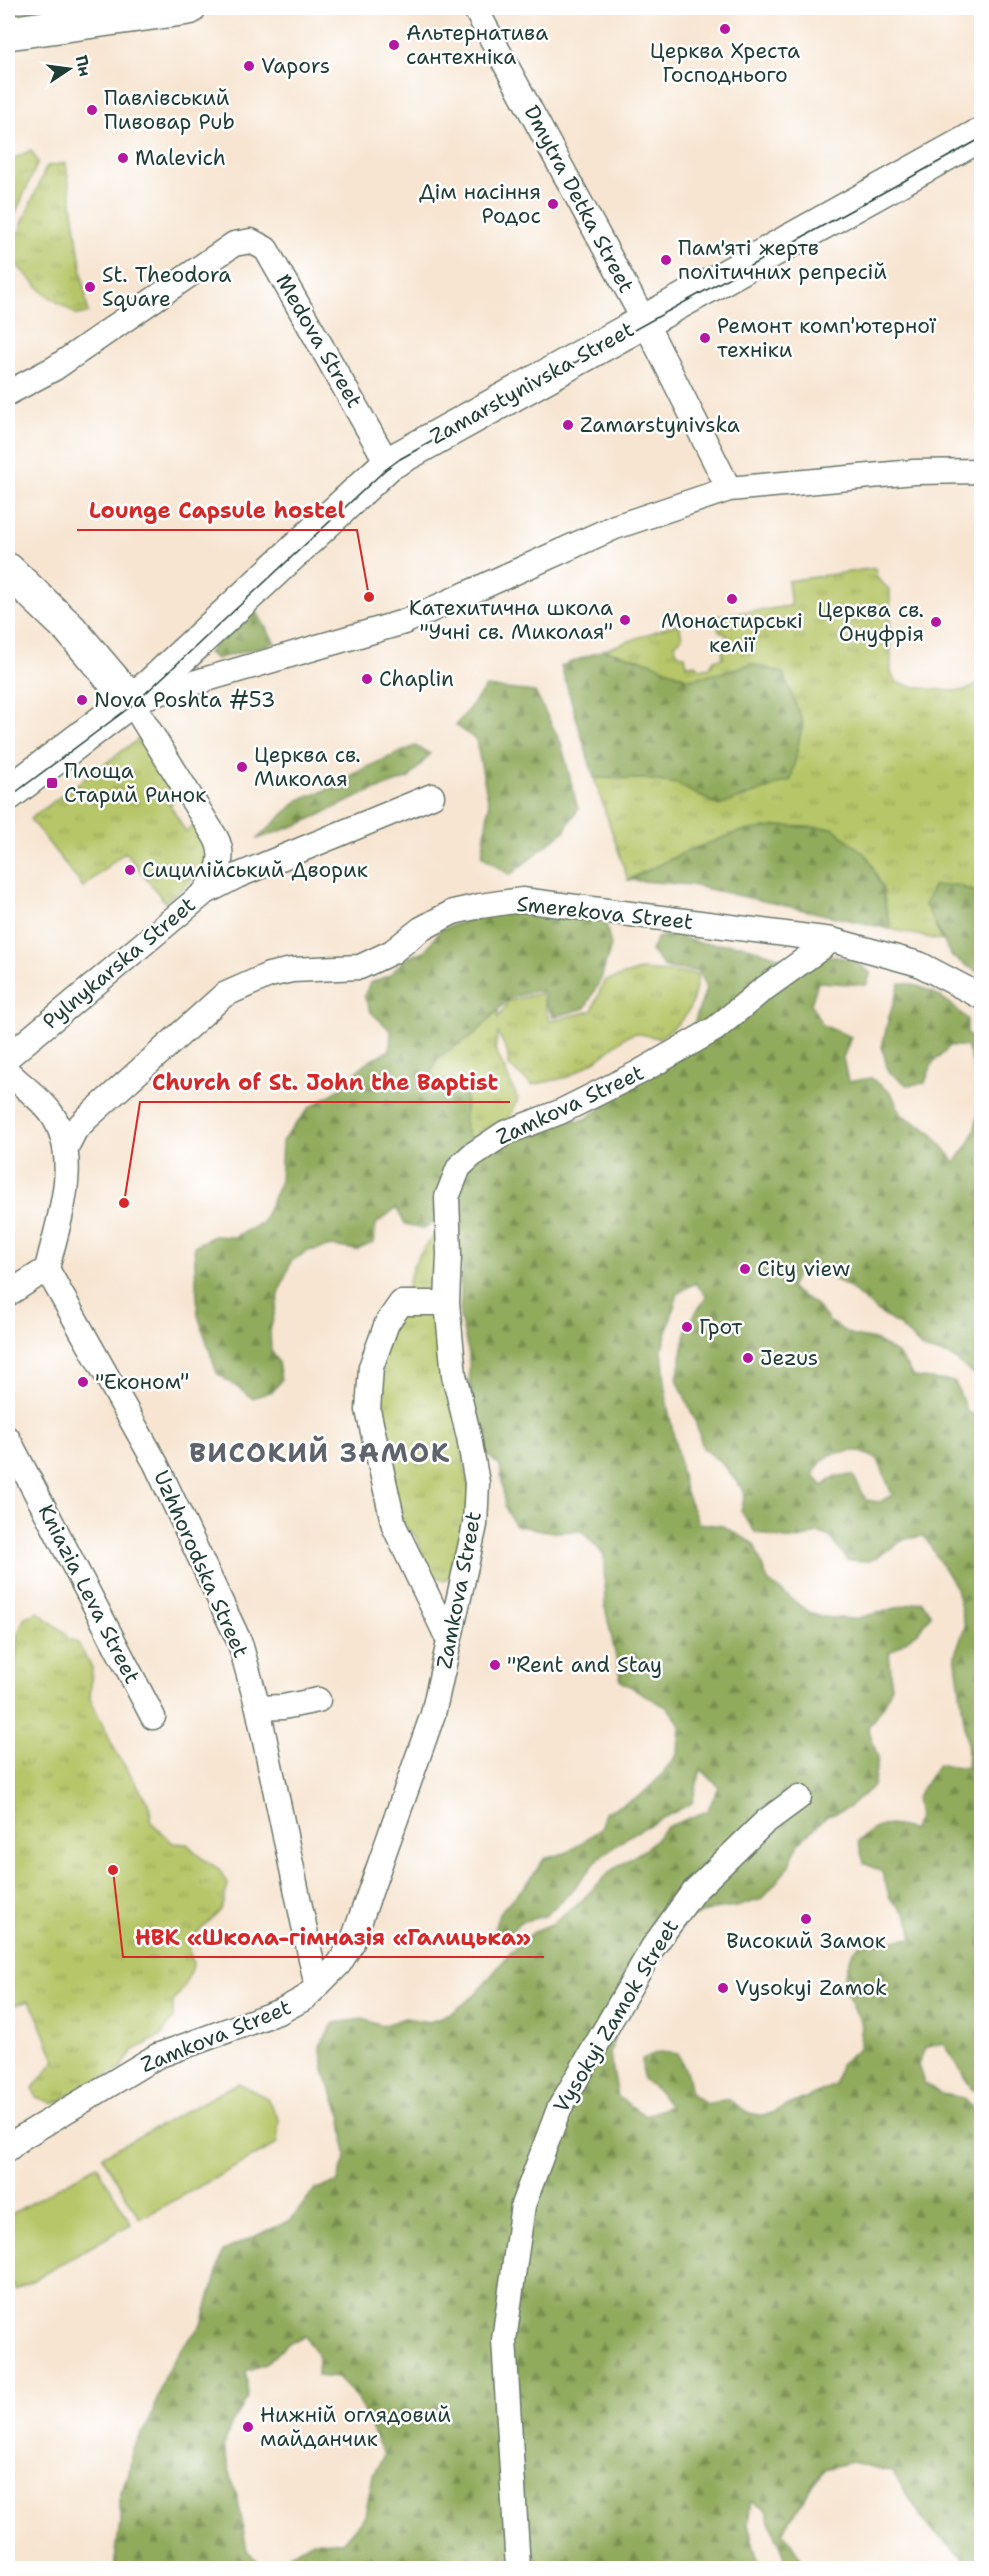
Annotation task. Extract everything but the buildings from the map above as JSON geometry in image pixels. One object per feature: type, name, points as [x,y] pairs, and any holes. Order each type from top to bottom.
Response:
[{"type":"main road","points":[[8,33],[189,8]]},
{"type":"main road","name":"Zamarstynivska Street","points":[[8,794],[131,701],[388,464],[981,134]]},
{"type":"main road","points":[[8,570],[70,629],[131,701]]},
{"type":"street","name":"Dmytra Detka Street","points":[[475,8],[645,322],[729,489]]},
{"type":"street","name":"Medova Street","points":[[8,393],[55,368],[234,244],[250,241],[266,249],[388,464]]},
{"type":"street","points":[[131,701],[404,622],[615,527],[729,489],[914,472],[981,471]]},
{"type":"street","points":[[189,648],[189,661],[200,675],[214,678]]},
{"type":"street","name":"Pylnykarska Street","points":[[131,701],[220,845],[218,872],[204,893]]},
{"type":"street","name":"Pylnykarska Street","points":[[8,1057],[204,893],[237,876],[432,796]]},
{"type":"street","name":"Smerekova Street","points":[[66,1148],[75,1130],[88,1117],[224,995],[269,975],[292,970],[360,967],[392,952],[421,929],[453,912],[522,900],[832,940]]},
{"type":"street","points":[[832,940],[920,964],[981,997]]},
{"type":"street","name":"Zamkova Street","points":[[8,2149],[21,2138],[157,2056],[281,2011],[306,1998],[339,1964],[352,1943],[433,1714],[476,1525],[477,1483],[470,1437],[454,1375],[447,1304],[449,1254],[447,1197],[459,1167],[472,1155],[505,1133],[560,1112],[619,1083],[715,1029],[761,991],[832,940]]},
{"type":"street","points":[[8,1072],[51,1113],[66,1148],[65,1193],[46,1269],[8,1294]]},
{"type":"street","name":"Uzhhorodska Street","points":[[46,1269],[156,1464],[240,1643],[258,1708],[317,1987]]},
{"type":"street","points":[[447,1304],[401,1303],[387,1323],[371,1367],[369,1410],[394,1526],[449,1641]]},
{"type":"street","name":"Kniazia Leva Street","points":[[8,1439],[153,1717]]},
{"type":"street","points":[[258,1708],[283,1707],[318,1700]]},
{"type":"street","name":"Vysokyi Zamok Street","points":[[518,2568],[504,2340],[526,2197],[559,2109],[653,1947],[693,1892],[765,1822],[799,1797]]},
{"type":"green space","points":[[89,8],[8,19],[8,10]]},
{"type":"green space","points":[[31,150],[38,162],[8,230],[8,162]]},
{"type":"green space","points":[[66,163],[88,313],[77,315],[44,293],[8,256],[47,166]]},
{"type":"green space","points":[[875,568],[877,578],[890,590],[891,673],[896,681],[941,690],[966,690],[981,680],[981,894],[957,885],[935,927],[943,941],[890,929],[882,887],[685,852],[628,880],[594,778],[645,779],[677,784],[719,806],[751,664],[721,673],[688,679],[650,662],[604,650],[679,623],[682,638],[675,644],[677,653],[685,656],[687,665],[696,664],[701,669],[710,667],[714,660],[723,658],[722,649],[728,643],[727,635],[719,631],[716,616],[791,606],[788,581]]},
{"type":"green space","points":[[252,604],[275,643],[216,659],[208,653]]},
{"type":"green space","points":[[604,650],[650,662],[688,679],[721,673],[751,664],[783,673],[803,722],[791,780],[719,806],[677,784],[645,779],[594,778],[561,666]]},
{"type":"green space","points":[[486,687],[535,692],[561,743],[578,809],[564,831],[510,875],[482,856],[489,805],[476,740],[456,725]]},
{"type":"green space","points":[[145,734],[181,793],[170,805],[186,832],[198,820],[212,858],[184,887],[165,902],[125,852],[83,887],[30,819]]},
{"type":"green space","points":[[415,746],[430,754],[409,778],[364,794],[300,824],[257,839],[299,800],[324,791],[367,767]]},
{"type":"green space","points":[[779,826],[833,828],[868,857],[882,887],[890,929],[691,885],[628,880],[685,852],[738,832]]},
{"type":"green space","points":[[957,885],[981,894],[981,974],[952,957],[925,905],[933,886]]},
{"type":"green space","points":[[494,905],[603,912],[611,946],[601,979],[585,1008],[553,1017],[547,1006],[544,991],[509,998],[476,1033],[438,1057],[431,1073],[436,1080],[454,1082],[466,1098],[466,1127],[475,1145],[482,1151],[560,1120],[584,1120],[634,1085],[688,1041],[706,989],[699,971],[665,968],[651,951],[657,938],[671,934],[699,943],[742,945],[781,958],[820,954],[853,960],[871,973],[866,985],[818,982],[811,1004],[822,1025],[851,1037],[843,1058],[848,1082],[871,1078],[891,1093],[902,1115],[931,1132],[955,1162],[970,1142],[978,1116],[977,1080],[971,1057],[967,1046],[950,1046],[932,1064],[925,1083],[907,1085],[888,1071],[882,1047],[900,983],[928,990],[945,1000],[967,1019],[967,1035],[981,1043],[981,1380],[950,1356],[923,1349],[899,1325],[876,1311],[848,1286],[822,1274],[797,1272],[790,1289],[814,1303],[831,1323],[853,1336],[875,1340],[898,1354],[914,1377],[955,1382],[967,1412],[981,1417],[981,2092],[972,2089],[943,2043],[925,2048],[918,2065],[924,2083],[941,2094],[964,2098],[981,2119],[981,2568],[966,2568],[962,2557],[927,2526],[893,2472],[851,2462],[824,2469],[783,2531],[805,2568],[788,2568],[766,2510],[751,2501],[748,2525],[760,2568],[114,2568],[120,2522],[120,2491],[129,2474],[132,2450],[150,2420],[164,2377],[182,2347],[202,2325],[223,2251],[291,2220],[315,2189],[337,2183],[346,2156],[342,2118],[325,2074],[320,2046],[334,2023],[363,2019],[381,2026],[405,2018],[429,2022],[453,2012],[476,1994],[510,1953],[535,1931],[552,1924],[582,1900],[612,1870],[647,1848],[667,1827],[707,1811],[719,1787],[701,1769],[692,1803],[632,1834],[599,1858],[570,1893],[545,1916],[520,1922],[500,1943],[491,1940],[499,1913],[527,1884],[544,1859],[568,1852],[602,1828],[604,1813],[640,1796],[660,1777],[678,1753],[680,1724],[668,1708],[621,1681],[605,1607],[604,1555],[582,1531],[553,1532],[514,1525],[505,1506],[500,1466],[479,1447],[470,1398],[469,1354],[460,1317],[462,1266],[451,1231],[441,1219],[423,1229],[405,1224],[396,1208],[376,1224],[374,1242],[357,1250],[332,1246],[308,1251],[291,1261],[281,1287],[270,1331],[271,1350],[278,1362],[281,1380],[273,1391],[252,1398],[217,1373],[198,1315],[194,1246],[214,1236],[234,1237],[262,1223],[280,1183],[282,1141],[310,1107],[340,1089],[364,1064],[390,1050],[391,1031],[371,1012],[364,996],[370,983],[390,975],[405,959],[426,950],[440,930],[475,917]],"holes":[[[695,1283],[707,1296],[687,1326],[677,1379],[695,1420],[703,1448],[723,1464],[745,1493],[741,1511],[755,1532],[794,1539],[818,1532],[830,1537],[848,1560],[870,1561],[905,1539],[924,1536],[956,1588],[965,1626],[955,1654],[968,1750],[967,1768],[938,1764],[916,1798],[919,1815],[912,1830],[889,1825],[883,1826],[871,1831],[858,1841],[864,1863],[882,1872],[890,1898],[908,1916],[913,1938],[865,1943],[853,1951],[842,1983],[862,2025],[859,2049],[840,2064],[835,2085],[764,2116],[749,2113],[728,2099],[706,2104],[691,2093],[687,2074],[678,2054],[660,2052],[642,2059],[643,2080],[659,2091],[670,2106],[646,2116],[618,2097],[610,2054],[620,2016],[687,1919],[711,1910],[736,1907],[762,1899],[787,1869],[799,1843],[827,1816],[848,1808],[873,1786],[878,1758],[868,1727],[887,1700],[891,1686],[889,1653],[918,1632],[931,1615],[922,1601],[854,1619],[821,1617],[807,1611],[768,1581],[754,1544],[723,1526],[698,1523],[685,1490],[667,1404],[662,1349],[678,1293]],[[858,1451],[878,1459],[892,1495],[880,1502],[866,1500],[853,1475],[836,1476],[823,1486],[813,1475],[817,1467],[831,1455]],[[305,2336],[318,2356],[317,2376],[338,2378],[357,2397],[384,2455],[373,2475],[365,2516],[342,2542],[313,2541],[288,2556],[260,2563],[247,2551],[239,2505],[223,2447],[231,2425],[248,2398],[246,2371],[266,2364],[290,2342]]]},
{"type":"green space","points":[[641,970],[698,974],[688,1012],[677,1024],[659,1038],[635,1033],[625,1037],[598,1059],[568,1077],[532,1085],[509,1066],[507,1051],[498,1033],[495,1049],[518,1099],[509,1120],[485,1128],[470,1140],[464,1124],[466,1097],[436,1080],[431,1073],[438,1056],[476,1033],[498,1009],[498,1019],[508,1001],[542,993],[549,1021],[592,1011],[604,981]]},
{"type":"green space","points":[[438,1232],[439,1302],[406,1301],[411,1272],[415,1263],[424,1247]]},
{"type":"green space","points":[[437,1311],[471,1499],[457,1574],[444,1580],[428,1573],[417,1538],[400,1521],[373,1410],[389,1326],[400,1313]]},
{"type":"green space","points":[[38,1612],[64,1632],[68,1639],[77,1642],[92,1668],[90,1698],[116,1752],[151,1808],[150,1821],[173,1843],[187,1844],[203,1859],[219,1869],[228,1885],[221,1910],[188,1942],[193,1963],[185,1986],[173,2002],[173,2018],[161,2036],[134,2050],[121,2068],[54,2104],[36,2097],[33,2088],[56,2060],[37,2016],[29,2001],[8,2007],[8,1678],[15,1673],[17,1635],[25,1617]]},
{"type":"green space","points":[[238,2083],[267,2098],[279,2119],[277,2144],[140,2219],[102,2156]]},
{"type":"green space","points":[[97,2165],[131,2224],[16,2290],[8,2276],[8,2216]]},
{"type":"tram line","points":[[8,798],[134,704],[385,470],[400,459],[982,138]]},
{"type":"place","name":"Церква Хреста Господнього","points":[[725,29]]},
{"type":"place","name":"Альтернатива сантехніка","points":[[394,45]]},
{"type":"place","name":"Vapors","points":[[249,66]]},
{"type":"place","name":"Павлівський Пивовар Pub","points":[[92,110]]},
{"type":"place","name":"Malevich","points":[[123,158]]},
{"type":"place","name":"Дім насіння Родос","points":[[553,204]]},
{"type":"place","name":"Пам'яті жертв політичних репресій","points":[[666,260]]},
{"type":"place","name":"St. Theodora Square","points":[[90,287]]},
{"type":"place","name":"Ремонт комп'ютерної техніки","points":[[705,338]]},
{"type":"place","name":"Zamarstynivska","points":[[568,425]]},
{"type":"place","name":"Lounge Capsule hostel","points":[[369,597]]},
{"type":"place","name":"Монастирські келії","points":[[732,599]]},
{"type":"place","name":"Катехитична школа \"Учні св. Миколая\"","points":[[625,620]]},
{"type":"place","name":"Церква св. Онуфрія","points":[[936,622]]},
{"type":"place","name":"Chaplin","points":[[367,679]]},
{"type":"place","name":"Nova Poshta #53","points":[[82,700]]},
{"type":"place","name":"Церква св. Миколая","points":[[242,767]]},
{"type":"place","name":"Площа Старий Ринок","points":[[52,783]]},
{"type":"place","name":"Сицилійський Дворик","points":[[130,870]]},
{"type":"place","name":"Church of St. John the Baptist","points":[[124,1203]]},
{"type":"place","name":"City view","points":[[745,1269]]},
{"type":"place","name":"Грот","points":[[687,1327]]},
{"type":"place","name":"Jezus","points":[[748,1358]]},
{"type":"place","name":"\"Економ\"","points":[[83,1382]]},
{"type":"place","name":"\"Rent and Stay","points":[[495,1665]]},
{"type":"place","name":"НВК «Школа-гімназія «Галицька»","points":[[113,1870]]},
{"type":"place","name":"Високий Замок","points":[[806,1919]]},
{"type":"place","name":"Vysokyi Zamok","points":[[723,1988]]},
{"type":"place","name":"Нижній оглядовий майданчик","points":[[248,2427]]},
{"type":"district","name":"ВИСОКИЙ ЗАМОК","points":[[320,1453]]}]
